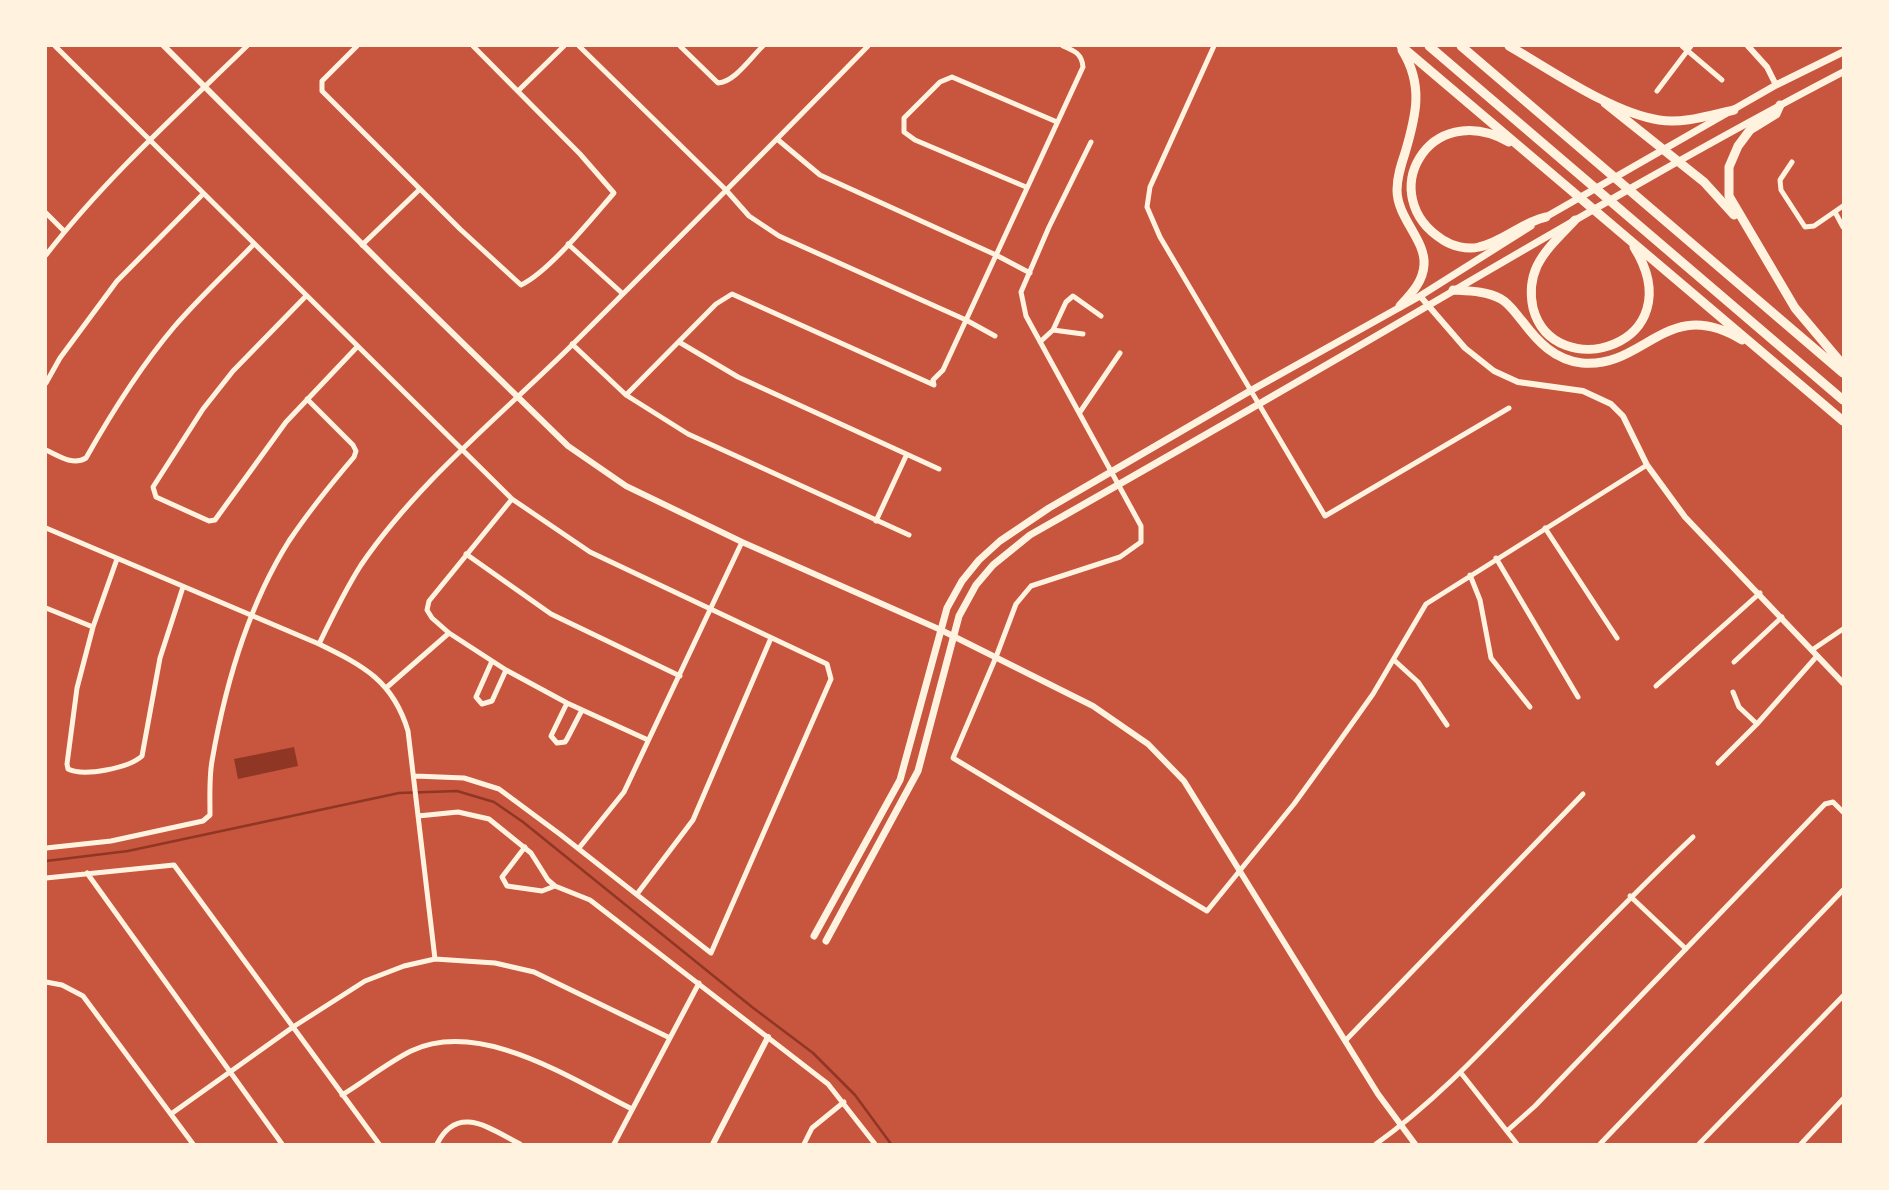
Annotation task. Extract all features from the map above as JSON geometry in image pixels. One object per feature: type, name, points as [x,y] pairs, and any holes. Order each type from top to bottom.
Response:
[{"type":"highway","points":[[1400,46],[1843,421]]},
{"type":"highway","points":[[1400,46],[1414,73],[1418,98],[1399,173],[1398,200],[1424,259],[1419,283],[1400,306]]},
{"type":"highway","points":[[1429,46],[1843,400]]},
{"type":"highway","points":[[1461,46],[1843,373]]},
{"type":"highway","points":[[1509,46],[1592,93],[1627,110],[1660,120],[1683,121],[1734,110]]},
{"type":"highway","points":[[1592,93],[1704,182],[1746,228]]},
{"type":"highway","points":[[1780,105],[1776,114],[1750,130],[1733,155],[1729,167],[1729,196],[1795,308],[1843,365]]},
{"type":"highway","points":[[1529,154],[1481,130],[1449,133],[1431,143],[1417,162],[1411,183],[1414,206],[1418,216],[1436,235],[1447,242],[1469,247],[1479,247],[1536,219],[1546,217]]},
{"type":"highway","points":[[1575,220],[1539,262],[1532,283],[1532,303],[1540,323],[1548,333],[1566,345],[1585,349],[1607,347],[1621,342],[1644,316],[1650,299],[1648,273],[1629,240]]},
{"type":"highway","points":[[1453,290],[1479,292],[1500,298],[1511,307],[1536,340],[1571,361],[1606,362],[1670,329],[1693,325],[1724,331],[1767,355]]},
{"type":"main road","points":[[814,936],[900,780],[947,608],[979,560],[1018,528],[1111,472],[1420,296],[1546,217],[1662,149],[1776,85],[1843,52]]},
{"type":"main road","points":[[826,941],[918,771],[958,616],[976,585],[993,565],[1030,535],[1655,173],[1843,72]]},
{"type":"street","points":[[55,46],[512,499],[590,552],[827,664],[831,678],[711,953],[579,848],[499,789],[464,778],[415,779]]},
{"type":"street","points":[[164,46],[362,245],[568,446],[626,486],[954,636],[1093,706],[1148,744],[1184,781],[1378,1094],[1415,1144]]},
{"type":"street","points":[[46,255],[150,140],[247,46]]},
{"type":"street","points":[[356,46],[322,81],[322,91],[460,229],[521,285],[531,280],[568,244],[614,193],[580,154],[472,46]]},
{"type":"street","points":[[518,91],[564,46]]},
{"type":"street","points":[[579,46],[726,190],[749,216],[779,236],[966,320],[995,336]]},
{"type":"street","points":[[680,46],[714,82],[723,83],[763,46]]},
{"type":"street","points":[[319,644],[343,594],[362,564],[387,530],[462,448],[623,294],[868,46]]},
{"type":"street","points":[[626,395],[716,304],[732,294],[934,385],[933,380],[943,370],[1083,67],[1078,53],[1063,46]]},
{"type":"street","points":[[1214,46],[1150,187],[1147,207],[1154,227],[1325,516],[1508,408]]},
{"type":"street","points":[[1657,91],[1687,46],[1722,80]]},
{"type":"street","points":[[1748,46],[1767,67],[1776,85]]},
{"type":"street","points":[[1026,187],[918,141],[904,132],[904,118],[940,82],[952,77],[1057,122]]},
{"type":"street","points":[[777,139],[820,175],[1030,273]]},
{"type":"street","points":[[1091,142],[1049,227],[1021,292],[1026,316],[1142,526],[1141,542],[1120,557],[1031,586],[1016,604],[953,758],[1207,911],[1301,795],[1363,708],[1426,604],[1647,465]]},
{"type":"street","points":[[1792,162],[1780,180],[1781,190],[1805,227],[1814,226],[1843,206]]},
{"type":"street","points":[[362,245],[420,188]]},
{"type":"street","points":[[46,383],[60,358],[117,281],[203,194]]},
{"type":"street","points":[[1835,212],[1843,227]]},
{"type":"street","points":[[46,213],[64,232]]},
{"type":"street","points":[[46,450],[72,461],[82,461],[168,334],[254,244]]},
{"type":"street","points":[[568,244],[623,294]]},
{"type":"street","points":[[306,296],[268,332],[225,380],[176,449],[153,487],[156,497],[209,521],[215,520],[267,446],[357,347]]},
{"type":"street","points":[[1040,342],[1052,330],[1066,302],[1073,296],[1101,316]]},
{"type":"street","points":[[1420,296],[1465,348],[1494,371],[1518,382],[1583,391],[1611,404],[1623,416],[1647,465],[1685,517],[1843,683]]},
{"type":"street","points":[[1052,330],[1083,334]]},
{"type":"street","points":[[679,342],[738,377],[939,469]]},
{"type":"street","points":[[572,344],[626,395],[688,434],[909,535]]},
{"type":"street","points":[[1080,412],[1120,353]]},
{"type":"street","points":[[46,848],[111,841],[203,821],[210,814],[211,764],[240,644],[251,616],[289,542],[318,499],[354,457],[356,451],[354,445],[307,399]]},
{"type":"street","points":[[876,521],[906,456]]},
{"type":"street","points":[[512,499],[429,601],[427,610],[449,634],[506,670],[567,703],[648,740]]},
{"type":"street","points":[[1545,527],[1617,638]]},
{"type":"street","points":[[46,528],[319,644],[360,664],[386,688],[404,719],[415,779],[435,959]]},
{"type":"street","points":[[579,848],[624,792],[742,541]]},
{"type":"street","points":[[466,554],[551,614],[680,676]]},
{"type":"street","points":[[1496,558],[1578,697]]},
{"type":"street","points":[[117,559],[93,627],[77,688],[68,769],[83,774],[135,763],[142,756],[160,658],[183,587]]},
{"type":"street","points":[[1470,575],[1480,600],[1491,657],[1530,707]]},
{"type":"street","points":[[1656,687],[1760,593]]},
{"type":"street","points":[[46,608],[93,627]]},
{"type":"street","points":[[1734,662],[1782,617]]},
{"type":"street","points":[[1718,764],[1757,724],[1815,653],[1843,629]]},
{"type":"street","points":[[386,688],[449,634]]},
{"type":"street","points":[[637,894],[693,820],[771,638]]},
{"type":"street","points":[[1394,660],[1418,682],[1447,725]]},
{"type":"street","points":[[492,661],[478,692],[478,701],[482,704],[492,701],[506,670]]},
{"type":"street","points":[[1732,692],[1740,707],[1757,724]]},
{"type":"street","points":[[567,703],[551,736],[557,743],[561,744],[567,739],[582,710]]},
{"type":"street","points":[[1345,1041],[1583,794]]},
{"type":"street","points":[[1507,1131],[1535,1106],[1830,802],[1843,812]]},
{"type":"street","points":[[418,816],[458,812],[489,819],[525,847],[555,886],[590,900],[828,1084],[875,1144]]},
{"type":"street","points":[[1376,1144],[1402,1126],[1461,1073],[1630,896],[1693,837]]},
{"type":"street","points":[[525,847],[505,872],[503,882],[507,886],[542,891],[555,886]]},
{"type":"street","points":[[46,878],[174,865],[379,1144]]},
{"type":"street","points":[[87,873],[282,1144]]},
{"type":"street","points":[[1600,1144],[1843,890]]},
{"type":"street","points":[[1630,896],[1686,949]]},
{"type":"street","points":[[814,936],[826,941]]},
{"type":"street","points":[[171,1114],[293,1027],[365,981],[435,959],[495,962],[534,972],[670,1038]]},
{"type":"street","points":[[46,982],[62,985],[83,996],[193,1144]]},
{"type":"street","points":[[614,1144],[699,983]]},
{"type":"street","points":[[1699,1144],[1843,996]]},
{"type":"street","points":[[713,1144],[768,1037]]},
{"type":"street","points":[[342,1095],[412,1051],[446,1042],[492,1045],[524,1055],[632,1110]]},
{"type":"street","points":[[1461,1073],[1517,1144]]},
{"type":"street","points":[[1801,1144],[1843,1099]]},
{"type":"street","points":[[804,1144],[812,1128],[844,1102]]},
{"type":"street","points":[[437,1144],[444,1131],[464,1121],[476,1122],[520,1144]]},
{"type":"shaded area","points":[[294,747],[298,766],[238,779],[234,759]]},
{"type":"waterway","points":[[46,861],[128,851],[399,793],[457,791],[494,802],[523,822],[813,1053],[855,1095],[891,1144]]}]
